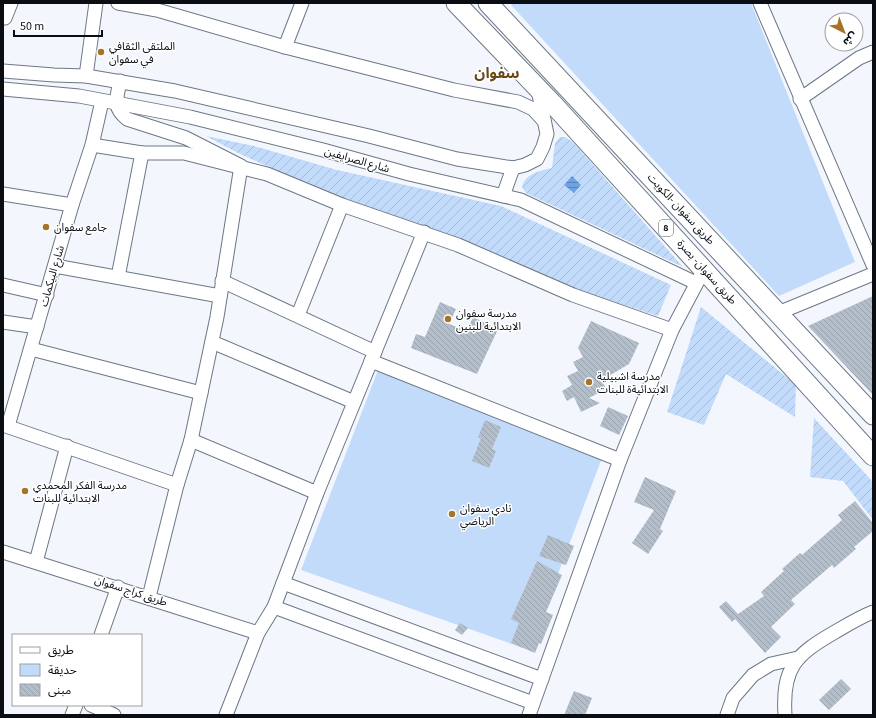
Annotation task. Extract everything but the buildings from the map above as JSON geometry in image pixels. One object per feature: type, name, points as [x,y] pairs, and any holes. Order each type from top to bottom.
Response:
[{"type":"highway","name":"طريق سفوان- بصرة","points":[[456,3],[534,84],[700,277],[873,456]]},
{"type":"highway","name":"طريق سفوان -الكويت","points":[[495,5],[533,51],[873,415]]},
{"type":"highway","points":[[517,67],[530,60],[533,51]]},
{"type":"highway","points":[[534,84],[538,70],[548,66]]},
{"type":"street","points":[[5,18],[11,3]]},
{"type":"street","points":[[86,76],[96,3]]},
{"type":"street","points":[[118,3],[157,10],[285,47],[454,90],[518,102],[533,109],[544,121]]},
{"type":"street","points":[[285,47],[302,3]]},
{"type":"street","points":[[760,3],[800,99],[873,265]]},
{"type":"street","points":[[800,99],[859,58],[873,52]]},
{"type":"street","points":[[3,89],[4,71],[86,76],[120,81],[175,91],[369,136],[457,159],[506,168],[525,166],[537,159],[547,134],[541,99],[534,84]]},
{"type":"street","points":[[120,81],[116,104],[120,114],[127,119],[186,138],[241,166]]},
{"type":"street","name":"شارع الصرايفين","points":[[3,89],[78,96],[190,117],[323,150],[409,174],[521,200],[700,277]]},
{"type":"street","name":"شارع البيكمات","points":[[6,426],[31,349],[72,205],[92,145],[102,101]]},
{"type":"street","points":[[184,153],[190,117]]},
{"type":"street","points":[[92,145],[142,154],[184,153],[241,166],[267,174],[342,205],[424,232],[458,245],[573,295],[672,330]]},
{"type":"street","points":[[118,277],[142,154]]},
{"type":"street","points":[[149,597],[177,485],[191,440],[212,342],[241,166]]},
{"type":"street","points":[[503,196],[506,168]]},
{"type":"street","points":[[3,194],[72,205]]},
{"type":"street","points":[[298,315],[342,205]]},
{"type":"street","points":[[226,715],[258,633],[274,607],[284,583],[317,493],[424,232]]},
{"type":"street","points":[[55,266],[220,296]]},
{"type":"street","points":[[778,313],[873,274]]},
{"type":"street","points":[[274,607],[531,709],[620,460],[672,330],[700,277]]},
{"type":"street","points":[[222,281],[298,315],[373,357],[620,460]]},
{"type":"street","points":[[3,285],[47,294]]},
{"type":"street","points":[[3,322],[37,328]]},
{"type":"street","points":[[212,342],[354,402]]},
{"type":"street","points":[[31,349],[201,393]]},
{"type":"street","points":[[6,426],[177,485]]},
{"type":"street","points":[[191,440],[317,493]]},
{"type":"street","points":[[36,562],[67,446]]},
{"type":"street","name":"طريق كراج سفوان","points":[[3,552],[118,587],[258,633]]},
{"type":"street","points":[[284,583],[542,679]]},
{"type":"street","points":[[101,634],[118,587]]},
{"type":"street","points":[[785,715],[784,692],[789,673],[798,658],[819,641],[873,612]]},
{"type":"street","points":[[727,715],[732,698],[753,675],[771,664],[798,658]]},
{"type":"street","points":[[93,706],[114,715]]},
{"type":"green space","points":[[513,3],[751,3],[855,262],[779,296],[511,5]]},
{"type":"green space","points":[[206,136],[254,146],[337,170],[501,206],[671,285],[658,316],[577,290],[460,242],[331,195],[238,153]]},
{"type":"green space","points":[[560,137],[565,137],[573,142],[683,267],[526,193],[522,187],[524,182],[530,176],[542,170],[552,168],[555,143]]},
{"type":"green space","points":[[701,307],[796,385],[795,417],[726,374],[704,425],[667,412]]},
{"type":"green space","name":"نادي سفوان الرياضي","points":[[378,370],[602,458],[529,650],[301,570]]},
{"type":"green space","points":[[814,418],[873,482],[873,520],[843,481],[810,477]]},
{"type":"water","points":[[572,176],[581,185],[574,193],[564,185]]},
{"type":"place","name":"الملتقى الثقافي في سفوان","points":[[101,52]]},
{"type":"place","name":"جامع سفوان","points":[[46,227]]},
{"type":"place","name":"مدرسة سفوان الابتدائية للبنين","points":[[448,319]]},
{"type":"place","name":"مدرسة اشبيلية الابتدائيةة للبنات","points":[[589,382]]},
{"type":"place","name":"مدرسة الفكر المحمدي الابتدائية للبنات","points":[[25,491]]},
{"type":"place","name":"نادي سفوان الرياضي","points":[[452,514]]},
{"type":"district","name":"سفوان","points":[[497,73]]}]
